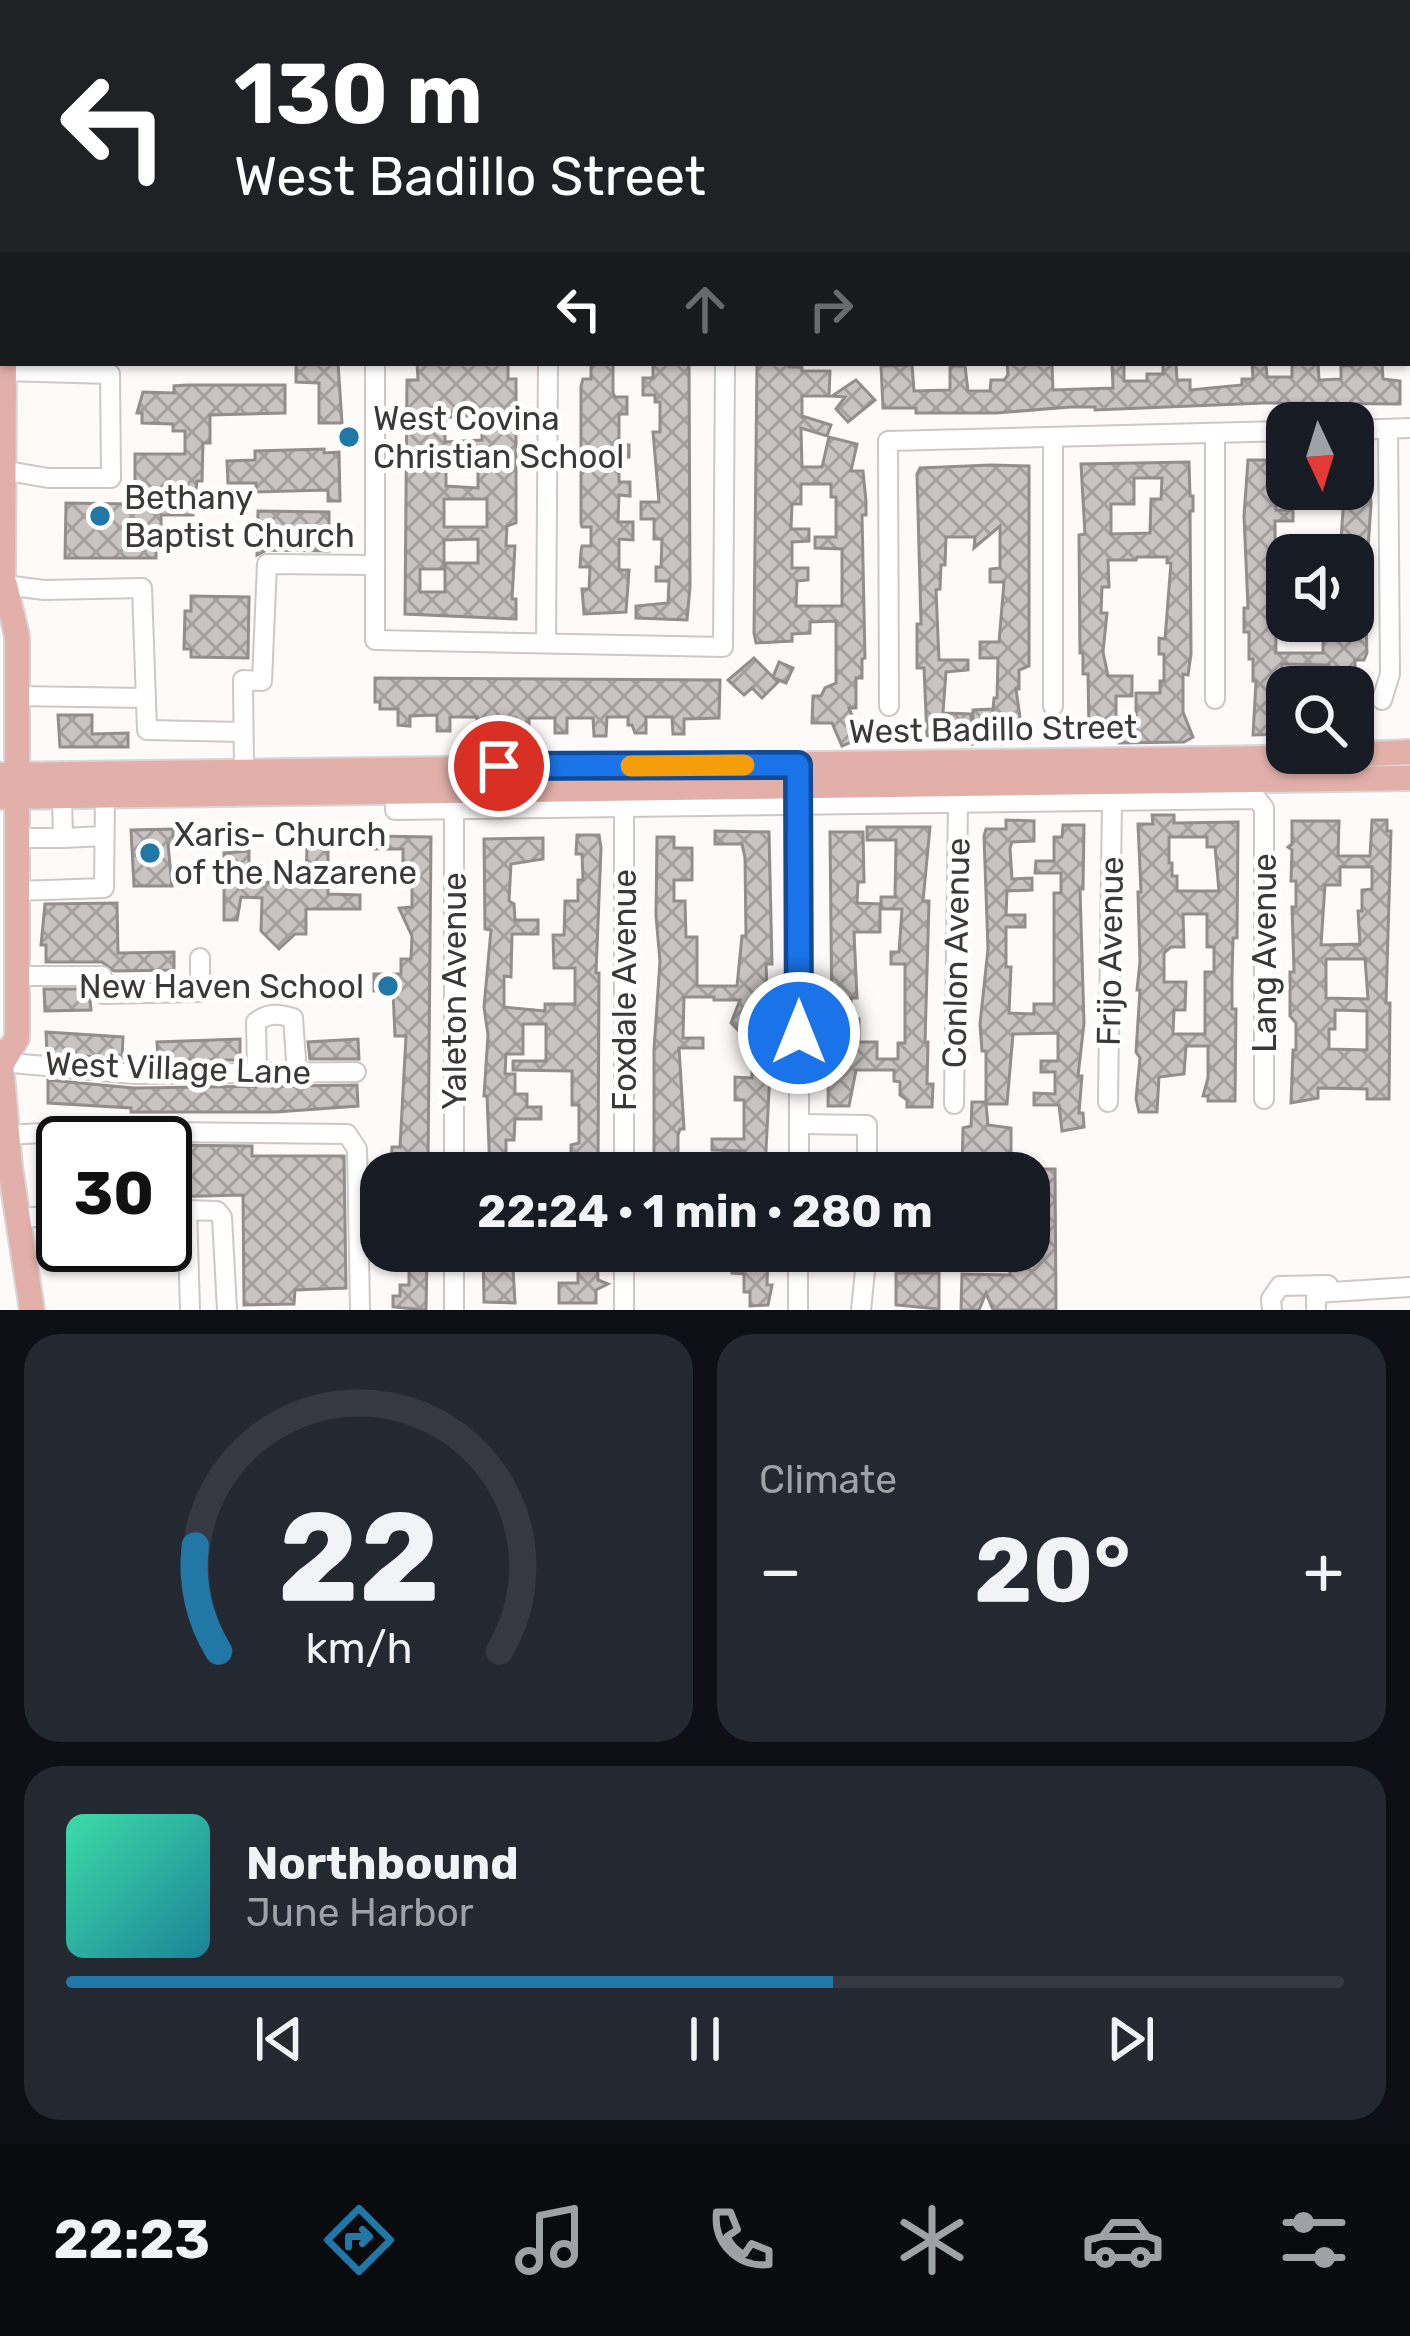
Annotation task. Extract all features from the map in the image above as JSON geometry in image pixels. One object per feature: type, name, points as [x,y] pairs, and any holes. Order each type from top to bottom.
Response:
[{"type":"main road","points":[[0,623],[5,585],[4,372]]},
{"type":"main road","points":[[5,585],[17,636],[8,786],[17,838],[17,1037],[1,1059],[16,1219],[32,1310]]},
{"type":"main road","name":"West Badillo Street","points":[[8,786],[244,771],[799,785],[1410,752]]},
{"type":"main road","name":"West Badillo Street","points":[[8,786],[62,796],[104,796],[1410,778]]},
{"type":"street","points":[[374,366],[375,640],[723,647],[725,366]]},
{"type":"street","points":[[545,641],[548,366]]},
{"type":"street","points":[[2,470],[48,478],[111,478],[110,374],[4,372]]},
{"type":"street","points":[[1374,430],[1410,428]]},
{"type":"street","points":[[1382,700],[1390,674],[1388,430]]},
{"type":"street","points":[[889,706],[888,441],[1266,432]]},
{"type":"street","points":[[1215,433],[1215,699]]},
{"type":"street","points":[[1053,437],[1053,706]]},
{"type":"street","points":[[244,771],[243,680],[262,681],[267,564],[374,565]]},
{"type":"street","points":[[5,585],[44,590],[142,587],[147,730],[243,732]]},
{"type":"street","points":[[17,696],[146,698]]},
{"type":"street","points":[[799,785],[799,1152]]},
{"type":"street","points":[[395,794],[395,810],[624,808],[799,785],[958,802],[1112,800]]},
{"type":"street","points":[[62,796],[63,838]]},
{"type":"street","points":[[16,890],[104,888],[104,796]]},
{"type":"street","name":"Lang Avenue","points":[[1112,800],[1257,800],[1264,808],[1264,1099]]},
{"type":"street","name":"Frijo Avenue","points":[[1108,1102],[1112,800]]},
{"type":"street","name":"Conlon Avenue","points":[[954,1104],[958,802]]},
{"type":"street","name":"Yaleton Avenue","points":[[454,808],[454,1152]]},
{"type":"street","name":"Foxdale Avenue","points":[[624,808],[624,1152]]},
{"type":"street","points":[[17,838],[104,836]]},
{"type":"street","points":[[16,976],[102,976],[103,994],[200,992],[200,958]]},
{"type":"street","points":[[257,1073],[256,1022],[281,1014],[292,1018],[297,1073]]},
{"type":"street","name":"West Village Lane","points":[[1,1059],[134,1074],[356,1072]]},
{"type":"street","points":[[799,1124],[867,1125],[867,1152]]},
{"type":"street","points":[[6,1135],[81,1131],[347,1134],[357,1149],[360,1310]]},
{"type":"street","points":[[192,1210],[220,1213],[226,1310]]},
{"type":"street","points":[[16,1219],[36,1217]]},
{"type":"street","points":[[189,1272],[190,1310]]},
{"type":"street","points":[[454,1272],[454,1310]]},
{"type":"street","points":[[624,1272],[624,1310]]},
{"type":"street","points":[[798,1310],[799,1272]]},
{"type":"street","points":[[861,1310],[865,1272]]},
{"type":"street","points":[[1258,1310],[1261,1289],[1336,1284],[1350,1289]]},
{"type":"street","points":[[1272,1310],[1271,1299],[1280,1286]]},
{"type":"street","points":[[1316,1302],[1350,1289],[1410,1287]]},
{"type":"building","points":[[296,366],[338,366],[342,423],[319,423],[319,383],[296,382]]},
{"type":"building","points":[[417,366],[508,366],[508,379],[516,379],[516,523],[507,526],[506,546],[515,546],[512,599],[516,599],[516,619],[405,614],[407,380],[418,380]],"holes":[[[482,416],[482,440],[445,442],[445,418]],[[446,459],[478,459],[478,488],[446,486]],[[444,499],[487,499],[487,527],[444,527]],[[478,539],[478,563],[445,563],[445,592],[420,592],[420,569],[444,569],[444,540]]]},
{"type":"building","points":[[591,366],[613,366],[613,393],[627,397],[627,414],[619,414],[619,445],[629,445],[629,457],[619,457],[619,482],[630,482],[630,496],[619,495],[618,522],[633,522],[633,540],[619,539],[619,570],[629,570],[626,612],[584,614],[582,589],[589,589],[590,567],[580,567],[581,552],[582,546],[591,546],[591,527],[581,523],[581,386],[583,379],[591,379]]},
{"type":"building","points":[[653,366],[689,366],[687,620],[636,618],[636,606],[668,603],[669,581],[656,581],[662,539],[654,539],[654,519],[641,519],[641,502],[659,502],[653,432],[660,432],[660,402],[655,402],[655,395],[643,395],[643,378],[653,378]]},
{"type":"building","points":[[757,366],[830,371],[829,396],[802,396],[802,416],[831,425],[827,436],[801,428],[802,467],[822,467],[829,437],[857,444],[851,471],[863,471],[866,501],[866,515],[862,515],[865,658],[862,678],[856,678],[856,708],[849,708],[861,738],[842,746],[832,723],[812,723],[813,696],[821,696],[836,683],[836,621],[810,622],[810,633],[792,634],[792,641],[756,643]],"holes":[[[801,484],[831,484],[831,497],[836,497],[836,537],[815,537],[815,548],[842,549],[842,606],[796,606],[797,581],[808,580],[808,568],[792,568],[792,542],[809,541],[809,529],[791,529],[792,504],[801,504]]]},
{"type":"building","points":[[881,366],[912,366],[914,391],[950,390],[950,366],[965,366],[968,391],[990,391],[991,380],[1004,380],[1007,366],[1052,366],[1053,390],[1113,388],[1112,366],[1124,366],[1124,381],[1147,381],[1147,374],[1163,374],[1163,366],[1176,366],[1177,380],[1190,380],[1190,390],[1242,385],[1242,379],[1253,379],[1252,366],[1266,366],[1267,377],[1292,377],[1292,366],[1318,366],[1319,380],[1341,379],[1341,366],[1382,366],[1383,379],[1400,381],[1400,404],[1266,402],[996,413],[883,408]]},
{"type":"building","points":[[856,380],[875,400],[848,422],[836,409],[845,397],[832,396]]},
{"type":"building","points":[[285,385],[285,413],[210,415],[210,443],[203,443],[202,481],[197,481],[193,515],[161,515],[161,526],[156,526],[156,558],[65,558],[66,503],[135,504],[135,454],[185,454],[185,431],[173,431],[173,424],[142,423],[142,413],[137,413],[143,392],[174,393],[174,386]]},
{"type":"building","points":[[324,449],[324,453],[339,452],[340,501],[328,501],[328,490],[256,492],[256,483],[228,483],[227,461],[255,460],[255,451]]},
{"type":"building","points":[[1248,460],[1266,460],[1266,510],[1293,510],[1293,521],[1275,521],[1275,534],[1266,534],[1266,642],[1276,642],[1276,653],[1323,653],[1323,642],[1367,642],[1364,660],[1355,660],[1355,666],[1266,666],[1266,735],[1253,735],[1256,681],[1253,659],[1249,659],[1249,632],[1244,632]]},
{"type":"building","points":[[1189,462],[1193,496],[1191,654],[1188,675],[1183,674],[1183,712],[1193,737],[1184,742],[1119,743],[1119,735],[1089,732],[1088,674],[1083,674],[1080,653],[1079,535],[1085,534],[1081,464]],"holes":[[[1134,478],[1162,478],[1161,499],[1151,499],[1150,533],[1111,534],[1111,504],[1134,504]],[[1167,557],[1171,563],[1165,639],[1159,638],[1164,681],[1160,681],[1160,693],[1136,693],[1136,720],[1116,720],[1116,696],[1132,696],[1132,676],[1108,676],[1102,587],[1109,587],[1108,560]]]},
{"type":"building","points":[[1029,466],[1029,666],[1019,670],[1016,689],[1023,739],[1002,744],[995,723],[973,723],[973,710],[993,709],[997,698],[998,658],[980,658],[980,642],[999,642],[1004,582],[990,582],[990,569],[1000,568],[1000,526],[974,548],[975,537],[946,537],[945,565],[941,565],[940,589],[936,590],[939,660],[968,660],[968,670],[946,672],[943,713],[971,714],[972,744],[957,744],[957,736],[927,736],[924,668],[917,668],[917,624],[921,624],[917,474],[920,468]]},
{"type":"building","points":[[1343,510],[1371,510],[1369,534],[1341,534]]},
{"type":"building","points":[[258,511],[329,512],[329,551],[267,550],[257,555]]},
{"type":"building","points":[[191,596],[249,597],[248,658],[191,657],[191,649],[184,649],[185,611],[191,611]]},
{"type":"building","points":[[754,658],[773,677],[779,662],[793,668],[786,683],[774,678],[778,682],[762,698],[752,688],[744,695],[728,680]]},
{"type":"building","points":[[375,678],[720,680],[719,718],[684,719],[684,734],[673,734],[672,717],[646,717],[646,733],[635,733],[628,717],[607,717],[606,736],[594,736],[593,718],[567,718],[567,733],[555,733],[555,718],[529,718],[529,732],[517,733],[516,718],[489,718],[488,731],[477,731],[477,717],[450,717],[450,731],[437,731],[437,715],[410,716],[410,726],[398,725],[398,709],[380,709],[380,702],[375,702]]},
{"type":"building","points":[[58,715],[92,715],[92,734],[128,733],[128,747],[60,747]]},
{"type":"building","points":[[1152,815],[1174,815],[1174,823],[1238,822],[1232,978],[1235,1101],[1208,1101],[1203,1096],[1208,1046],[1186,1046],[1184,1074],[1159,1077],[1157,1112],[1139,1112],[1138,824],[1153,824]],"holes":[[[1169,837],[1207,837],[1207,847],[1215,847],[1219,891],[1177,891],[1177,876],[1172,876],[1169,863]],[[1183,914],[1207,914],[1207,947],[1214,947],[1214,972],[1205,972],[1205,1034],[1173,1034],[1174,1010],[1185,1010],[1186,982],[1164,982],[1164,953],[1171,947],[1184,947]]]},
{"type":"building","points":[[1006,820],[1034,821],[1034,841],[1012,842],[1010,848],[1012,879],[1032,878],[1032,890],[1007,891],[1006,915],[1025,915],[1025,927],[1006,927],[1006,967],[1011,967],[1009,1013],[1034,1014],[1034,1004],[1054,1004],[1054,893],[1061,893],[1061,873],[1035,873],[1036,861],[1054,861],[1054,837],[1062,837],[1063,825],[1084,825],[1080,889],[1084,1023],[1078,1076],[1082,1076],[1079,1113],[1083,1113],[1084,1127],[1062,1131],[1059,1105],[1034,1105],[1034,1093],[1055,1094],[1055,1072],[1041,1072],[1041,1061],[1058,1061],[1058,1033],[1013,1034],[1007,1104],[986,1104],[988,1125],[1011,1128],[1011,1152],[962,1152],[963,1128],[971,1126],[972,1102],[986,1102],[986,1051],[982,1051],[980,1024],[988,949],[984,836],[986,829],[1006,829]]},
{"type":"building","points":[[1372,820],[1387,820],[1387,831],[1391,831],[1386,1003],[1390,1003],[1389,1099],[1367,1099],[1367,1089],[1318,1088],[1318,1098],[1291,1103],[1296,1050],[1296,1023],[1290,1016],[1292,907],[1296,907],[1288,847],[1292,821],[1339,821],[1338,856],[1370,856]],"holes":[[[1340,867],[1372,867],[1372,889],[1362,890],[1362,911],[1358,911],[1360,944],[1321,945],[1325,885],[1340,885]],[[1326,959],[1365,959],[1368,999],[1326,998]],[[1335,1010],[1367,1011],[1367,1050],[1329,1049],[1329,1029],[1335,1029]]]},
{"type":"building","points":[[867,827],[930,827],[923,901],[929,901],[925,1042],[932,1107],[907,1107],[900,1082],[894,1081],[894,1070],[856,1070],[849,1106],[828,1106],[830,832],[863,832],[864,882],[858,882],[857,903],[880,904],[880,932],[854,932],[857,998],[851,998],[851,1019],[859,1019],[859,1042],[877,1042],[877,1059],[898,1059],[898,1043],[905,1043],[905,964],[891,964],[891,952],[899,952],[902,909],[881,909],[881,897],[895,897],[896,840],[867,840]]},
{"type":"building","name":"Xaris- Church of the Nazarene","points":[[173,829],[173,844],[168,844],[172,886],[134,886],[131,830]]},
{"type":"building","points":[[715,831],[769,832],[772,964],[766,964],[770,1071],[766,1152],[712,1150],[712,1139],[744,1139],[744,1100],[735,1100],[735,1077],[752,1078],[752,1033],[741,1033],[731,1023],[740,1000],[684,997],[683,1038],[703,1038],[703,1048],[679,1048],[684,1129],[678,1135],[678,1152],[654,1152],[660,961],[657,837],[674,837],[674,848],[692,848],[692,880],[674,880],[674,901],[685,901],[686,937],[697,937],[697,986],[737,986],[742,936],[746,936],[745,858],[742,844],[715,844]]},
{"type":"building","points":[[577,835],[599,835],[598,1152],[571,1152],[571,1145],[579,1143],[579,1105],[572,1105],[572,1071],[513,1070],[513,1061],[546,1061],[546,1024],[523,1024],[523,1054],[506,1054],[505,1074],[515,1074],[515,1094],[527,1094],[527,1107],[541,1107],[541,1119],[515,1119],[514,1140],[506,1140],[506,1152],[489,1152],[484,1007],[491,930],[485,929],[484,839],[543,838],[543,859],[511,864],[509,901],[514,904],[515,920],[538,920],[538,934],[512,934],[511,977],[504,976],[504,1007],[545,1011],[545,1004],[575,1004],[575,968],[554,968],[553,935],[564,935],[565,901],[578,901],[582,854],[576,854]]},
{"type":"building","points":[[374,836],[431,837],[428,1152],[392,1152],[392,1147],[400,1147],[406,1036],[395,1036],[393,991],[374,991],[374,974],[401,974],[401,959],[411,959],[412,936],[399,908],[412,907],[412,866],[403,865],[403,849],[374,849]]},
{"type":"building","points":[[307,846],[328,846],[328,894],[360,895],[360,909],[306,909],[306,934],[295,934],[279,949],[261,931],[262,898],[241,897],[237,920],[224,920],[224,853],[249,851],[249,882],[306,883]]},
{"type":"building","points":[[117,903],[118,953],[174,952],[174,970],[114,971],[102,962],[46,962],[46,945],[41,945],[45,904]]},
{"type":"building","points":[[44,989],[89,989],[91,1010],[45,1011]]},
{"type":"building","points":[[46,1032],[123,1037],[122,1059],[47,1053]]},
{"type":"building","points":[[240,1039],[240,1060],[158,1060],[157,1042]]},
{"type":"building","points":[[358,1039],[359,1059],[310,1059],[308,1042]]},
{"type":"building","points":[[48,1080],[134,1088],[357,1085],[358,1106],[276,1112],[131,1112],[131,1108],[48,1103]]},
{"type":"building","points":[[192,1145],[252,1146],[252,1156],[344,1156],[346,1288],[295,1290],[294,1304],[244,1305],[243,1195],[192,1196]]},
{"type":"building","points":[[1050,1169],[1055,1169],[1056,1310],[993,1310],[986,1293],[979,1310],[961,1310],[962,1274],[1050,1272]]},
{"type":"building","points":[[409,1272],[427,1272],[426,1310],[393,1307],[400,1285],[409,1285]]},
{"type":"building","points":[[483,1272],[513,1272],[515,1303],[484,1302]]},
{"type":"building","points":[[578,1272],[598,1272],[598,1280],[608,1284],[596,1290],[596,1303],[559,1303],[559,1283],[578,1283]]},
{"type":"building","points":[[767,1272],[767,1285],[772,1285],[768,1305],[750,1306],[744,1274],[732,1273]]},
{"type":"building","points":[[896,1273],[939,1273],[939,1309],[896,1305]]},
{"type":"slow traffic","points":[[631,766],[744,765]]},
{"type":"place","name":"West Covina Christian School","points":[[349,437]]},
{"type":"place","name":"Bethany Baptist Church","points":[[100,516]]},
{"type":"place","name":"Xaris- Church of the Nazarene","points":[[150,853]]},
{"type":"place","name":"New Haven School","points":[[388,986]]},
{"type":"route","points":[[499,766],[798,765],[799,1033]]}]
